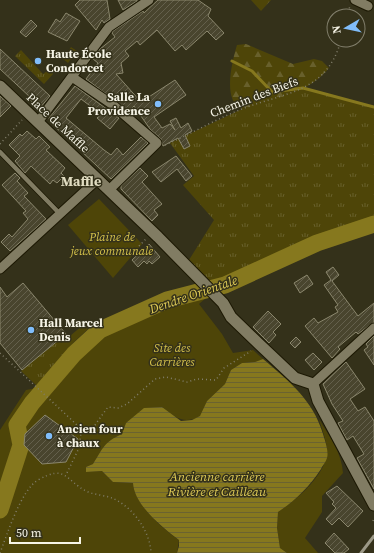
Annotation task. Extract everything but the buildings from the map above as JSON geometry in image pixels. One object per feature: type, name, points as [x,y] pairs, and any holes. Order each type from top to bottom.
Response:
[{"type":"street","points":[[38,122],[109,27],[149,0]]},
{"type":"street","points":[[355,0],[368,6]]},
{"type":"street","points":[[72,77],[113,105],[157,143],[109,190]]},
{"type":"street","name":"Place de Maffle","points":[[0,86],[153,232],[201,280],[222,303],[231,317],[259,344],[295,378],[313,384]]},
{"type":"street","points":[[0,269],[98,179]]},
{"type":"street","points":[[374,328],[313,384],[318,400],[374,505]]},
{"type":"lane","points":[[0,152],[60,214]]},
{"type":"path","name":"Chemin des Biefs","points":[[154,146],[162,147],[242,109],[312,84],[329,68],[338,48]]},
{"type":"path","points":[[0,144],[28,113]]},
{"type":"path","points":[[139,246],[142,243]]},
{"type":"path","points":[[81,433],[95,425],[108,407],[118,408],[127,404],[155,379],[166,377],[187,382],[197,379],[216,380],[224,368],[253,350],[259,344]]},
{"type":"path","points":[[0,353],[76,424],[81,433],[79,448],[66,476]]},
{"type":"path","points":[[0,553],[9,527],[24,497],[36,481],[53,473],[66,476],[86,491],[113,498],[132,511],[150,544],[151,553]]},
{"type":"green space","points":[[251,0],[271,0],[261,11]]},
{"type":"green space","points":[[246,44],[293,64],[314,59],[322,61],[329,68],[311,84],[300,90],[277,99],[242,109],[236,105],[232,98],[230,80],[237,45]]},
{"type":"green space","points":[[71,47],[77,51],[68,63],[63,59]]},
{"type":"green space","points":[[21,50],[43,74],[50,69],[53,74],[44,84],[15,56]]},
{"type":"green space","points":[[303,88],[374,107],[374,224],[317,243],[214,285],[189,260],[214,220],[183,185],[194,176],[170,143],[242,109]]},
{"type":"green space","name":"Plaine de jeux communale","points":[[99,199],[142,244],[113,278],[68,225]]},
{"type":"green space","name":"Site des Carrières","points":[[200,292],[207,297],[199,304],[222,334],[233,353],[253,350],[263,359],[255,362],[242,363],[231,370],[225,384],[207,401],[200,417],[189,420],[180,419],[162,407],[126,423],[122,434],[111,440],[93,464],[86,467],[86,472],[102,471],[113,482],[133,483],[138,499],[150,515],[179,540],[177,553],[0,553],[0,430],[26,390],[46,386],[74,354],[100,330],[167,300]]},
{"type":"green space","points":[[83,325],[88,329],[74,342],[37,386],[21,371],[66,334],[70,336]]},
{"type":"green space","points":[[319,419],[338,452],[343,473],[322,496],[322,512],[305,538],[318,553],[287,553],[280,548],[277,528],[278,512],[306,489],[323,467],[327,450]]},
{"type":"water","name":"Ancienne carrière Rivière et Cailleau","points":[[263,359],[291,383],[306,401],[319,422],[327,449],[326,459],[312,482],[291,503],[278,512],[277,528],[280,548],[287,553],[177,553],[179,540],[165,529],[144,508],[138,500],[133,483],[113,482],[102,471],[86,472],[86,467],[93,464],[104,446],[122,434],[126,423],[144,408],[162,407],[181,421],[192,420],[200,416],[207,401],[225,384],[231,370],[242,363],[255,362]]},
{"type":"waterway","points":[[232,61],[252,71],[272,92],[303,88],[374,107]]},
{"type":"waterway","name":"Dendre Orientale","points":[[0,510],[21,445],[17,425],[32,403],[74,354],[100,330],[167,300],[225,285],[317,243],[374,224]]},
{"type":"railway","points":[[361,553],[374,536]]},
{"type":"place","name":"Haute École Condorcet","points":[[38,61]]},
{"type":"place","name":"Salle La Providence","points":[[158,104]]},
{"type":"place","name":"Hall Marcel Denis","points":[[31,330]]},
{"type":"place","name":"Ancien four à chaux","points":[[49,436]]},
{"type":"district","name":"Maffle","points":[[81,181]]}]
